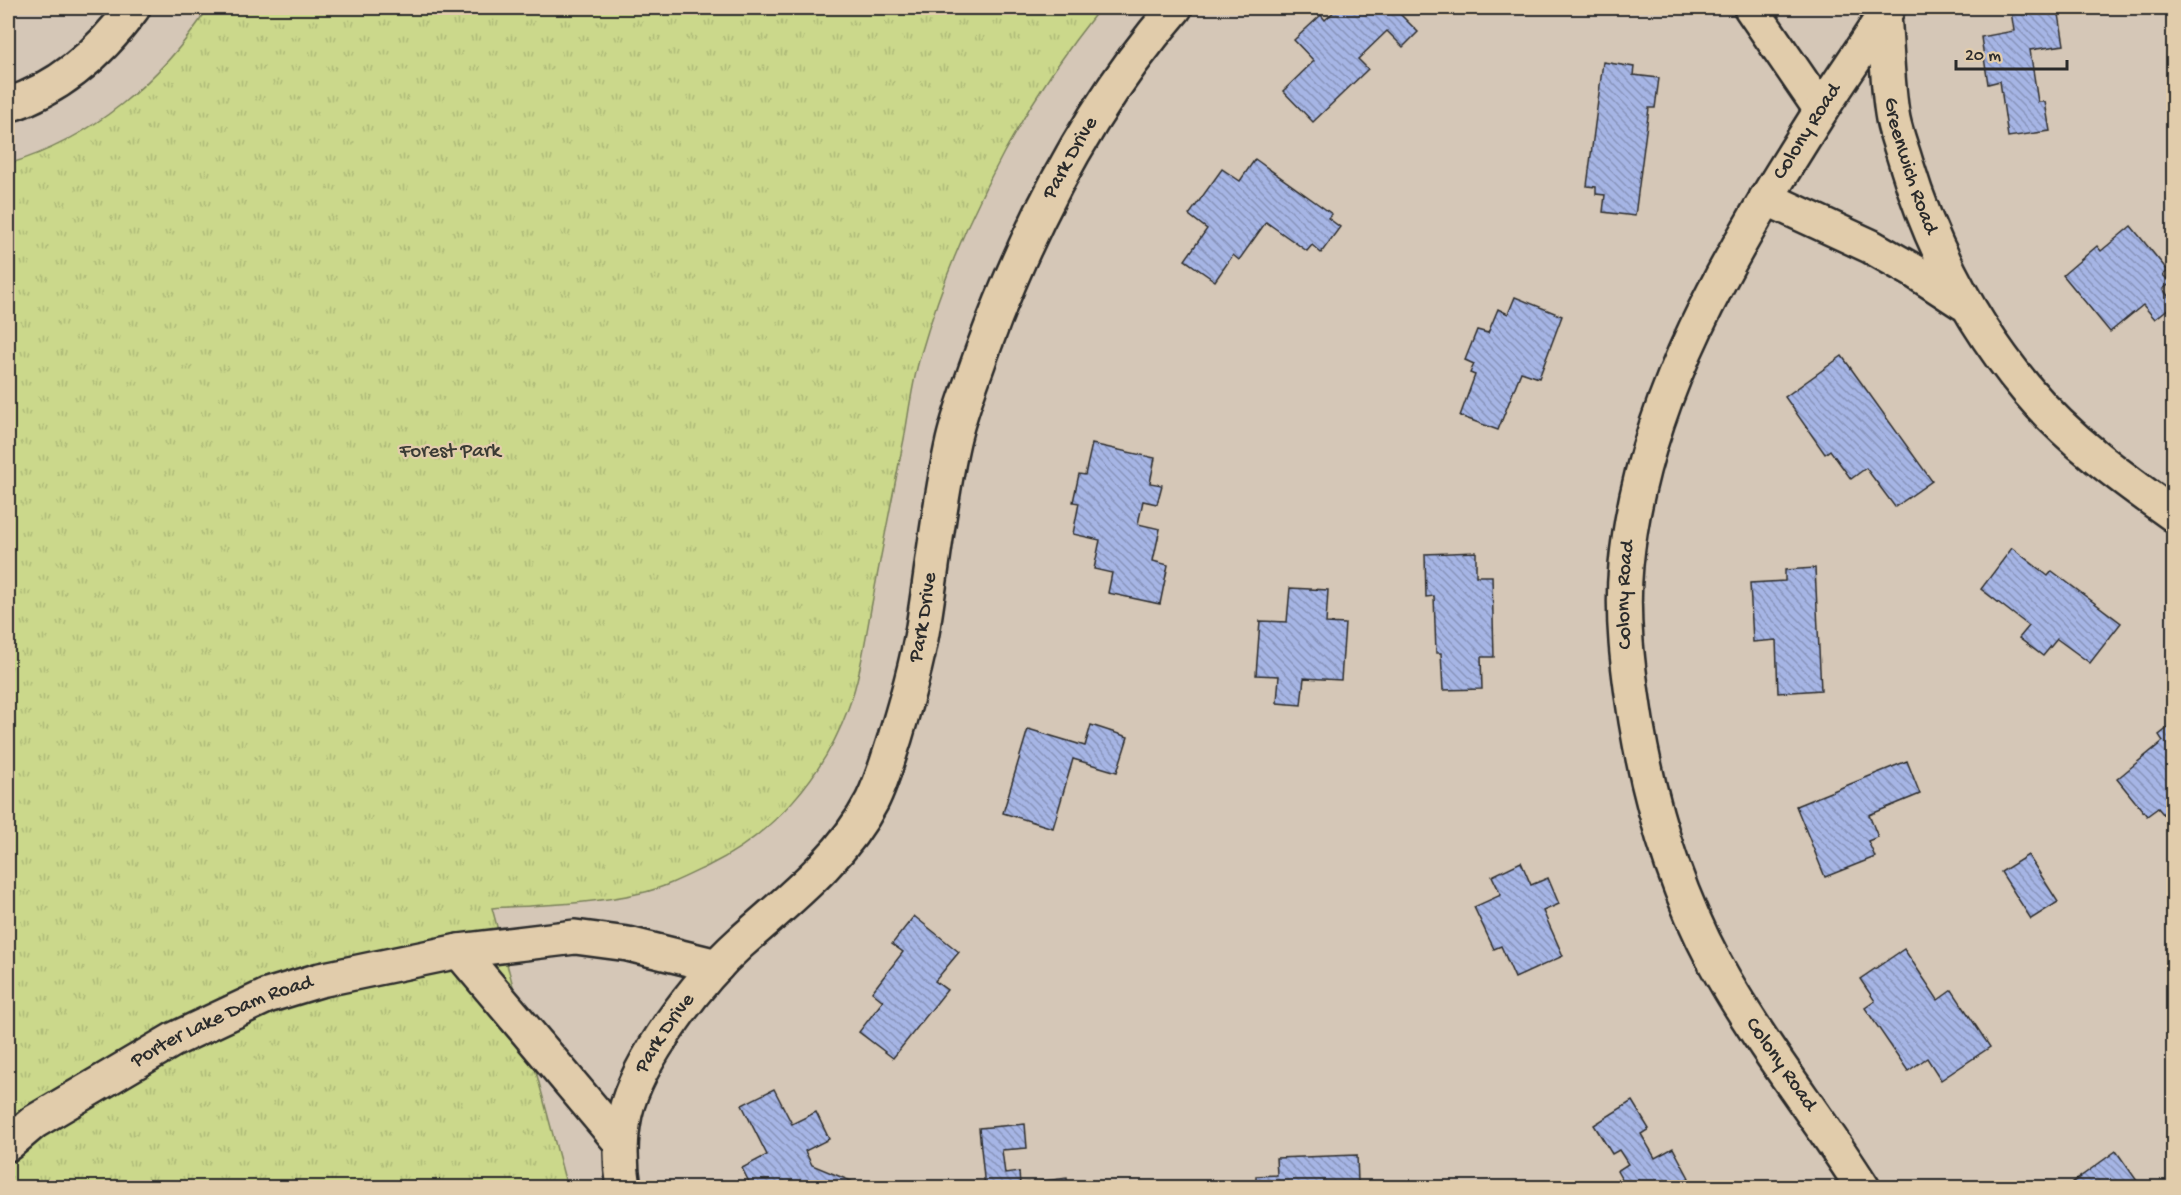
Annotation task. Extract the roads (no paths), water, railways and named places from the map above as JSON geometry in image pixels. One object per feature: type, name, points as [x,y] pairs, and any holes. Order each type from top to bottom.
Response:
[{"type":"street","points":[[8,105],[44,90],[73,73],[99,50],[133,8]]},
{"type":"street","name":"Park Drive","points":[[624,1188],[621,1143],[625,1113],[634,1085],[670,1025],[686,1002],[717,966],[820,870],[856,826],[871,803],[881,781],[909,689],[922,630],[941,502],[954,438],[996,314],[1061,175],[1106,99],[1153,33],[1175,8]]},
{"type":"street","points":[[1751,8],[1821,110]]},
{"type":"street","name":"Colony Road","points":[[1863,1188],[1737,1002],[1694,918],[1662,835],[1641,752],[1624,627],[1626,567],[1634,504],[1652,436],[1691,335],[1766,198],[1886,11]]},
{"type":"street","name":"Greenwich Road","points":[[1886,11],[1893,119],[1917,198],[1934,241],[1969,308],[1997,351],[2028,392],[2083,446],[2174,515]]},
{"type":"street","name":"Greenwich Road","points":[[1766,198],[1885,254],[1969,308]]},
{"type":"street","name":"Porter Lake Dam Road","points":[[8,1144],[34,1122],[138,1061],[220,1017],[267,996],[320,980],[459,951],[575,937],[627,944],[717,966]]},
{"type":"street","points":[[459,951],[621,1143]]},
{"type":"park label","name":"Forest Park","points":[[450,452]]}]
